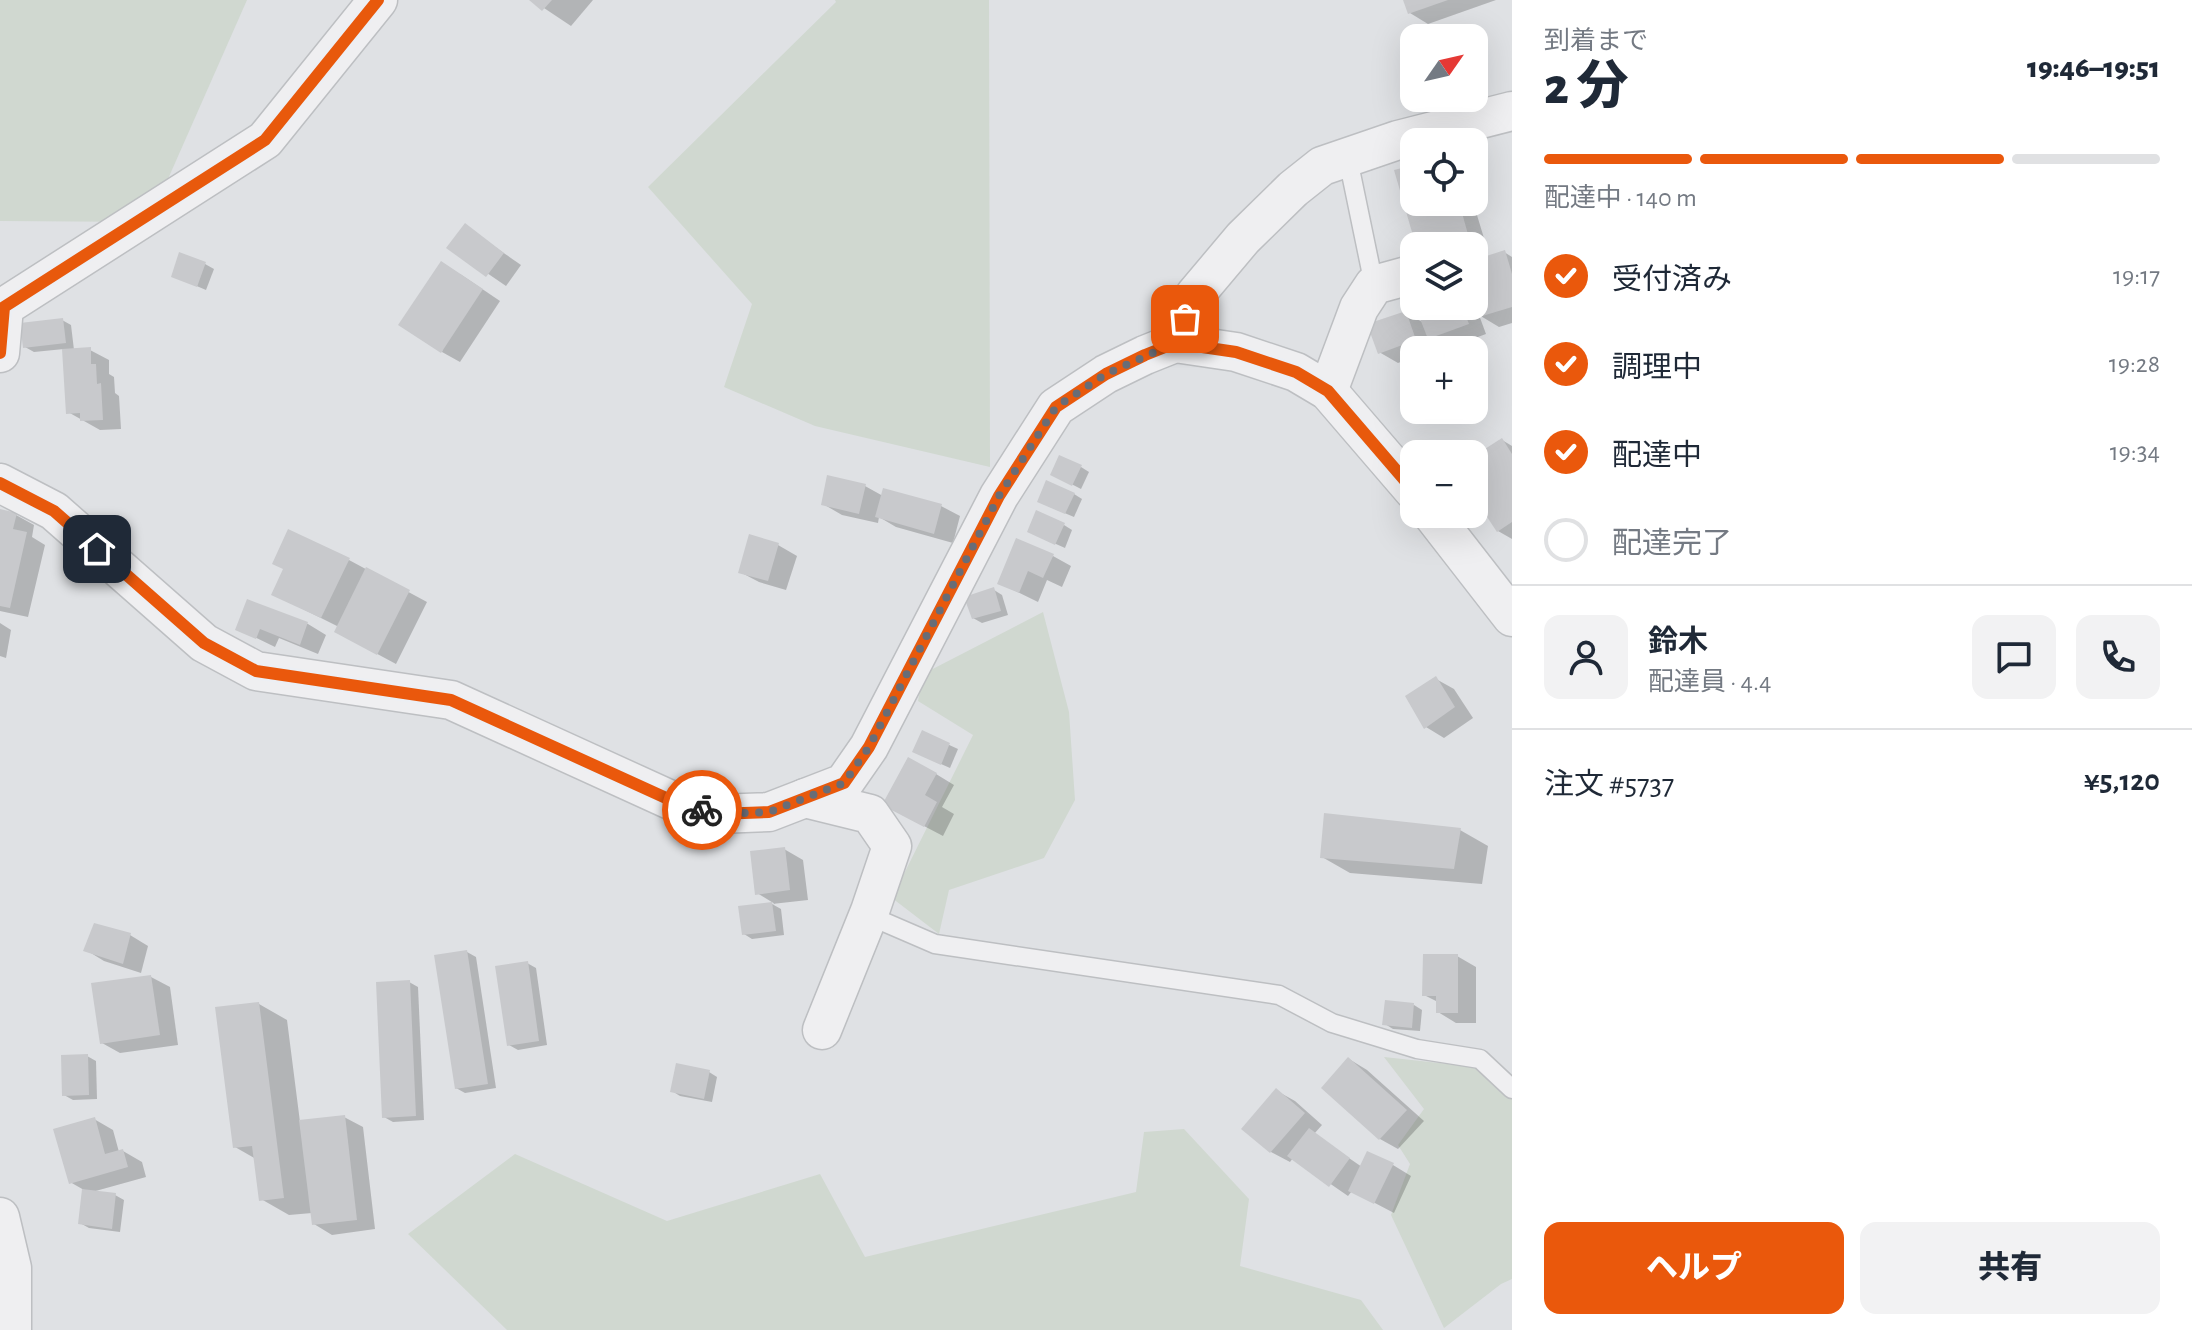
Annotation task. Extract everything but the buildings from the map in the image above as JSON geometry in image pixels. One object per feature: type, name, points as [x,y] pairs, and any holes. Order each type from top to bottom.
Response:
[{"type":"street","points":[[0,353],[4,307],[265,140],[378,0]]},
{"type":"street","points":[[1175,343],[1195,295],[1243,238],[1293,189],[1322,166],[1398,140],[1512,111]]},
{"type":"street","points":[[1328,391],[1359,308],[1374,285],[1400,278]]},
{"type":"street","points":[[0,483],[54,511],[204,643],[256,671],[451,700],[677,803],[718,814],[769,812],[844,783],[869,747],[999,496],[1056,407],[1106,374],[1175,343],[1236,352],[1296,372],[1328,391],[1400,475]]},
{"type":"street","points":[[1443,528],[1512,617]]},
{"type":"street","points":[[805,798],[870,814],[892,846],[870,911],[822,1030]]},
{"type":"street","points":[[0,1217],[12,1268],[12,1330]]},
{"type":"lane","points":[[1348,159],[1374,285]]},
{"type":"lane","points":[[870,911],[884,922],[935,944],[1279,995],[1332,1023],[1417,1049],[1480,1059],[1512,1089]]},
{"type":"shaded area","points":[[0,0],[247,0],[149,222],[0,221]]},
{"type":"shaded area","points":[[835,0],[989,0],[990,467],[815,426],[724,387],[752,304],[648,187]]},
{"type":"shaded area","points":[[1043,612],[1069,712],[1075,800],[1044,858],[949,890],[939,934],[892,898],[973,735],[918,701],[923,674]]},
{"type":"shaded area","points":[[1384,1057],[1476,1067],[1512,1097],[1512,1279],[1444,1328],[1391,1215],[1410,1164],[1398,1145],[1424,1109]]},
{"type":"shaded area","points":[[1184,1129],[1249,1199],[1240,1266],[1361,1300],[1383,1330],[507,1330],[408,1234],[515,1154],[667,1221],[820,1174],[865,1257],[1136,1192],[1144,1132]]},
{"type":"cycle path","points":[[0,353],[4,307],[265,140],[378,0]]},
{"type":"cycle path","points":[[0,483],[54,511],[204,643],[256,671],[451,700],[677,803],[718,814],[769,812],[844,783],[869,747],[999,496],[1056,407],[1106,374],[1175,343],[1236,352],[1296,372],[1328,391],[1400,475]]},
{"type":"way so far","points":[[702,810],[718,814],[769,812],[844,783],[869,747],[999,496],[1056,407],[1106,374],[1175,343],[1185,319]]},
{"type":"route","points":[[97,549],[204,643],[256,671],[451,700],[677,803],[702,810]]}]
